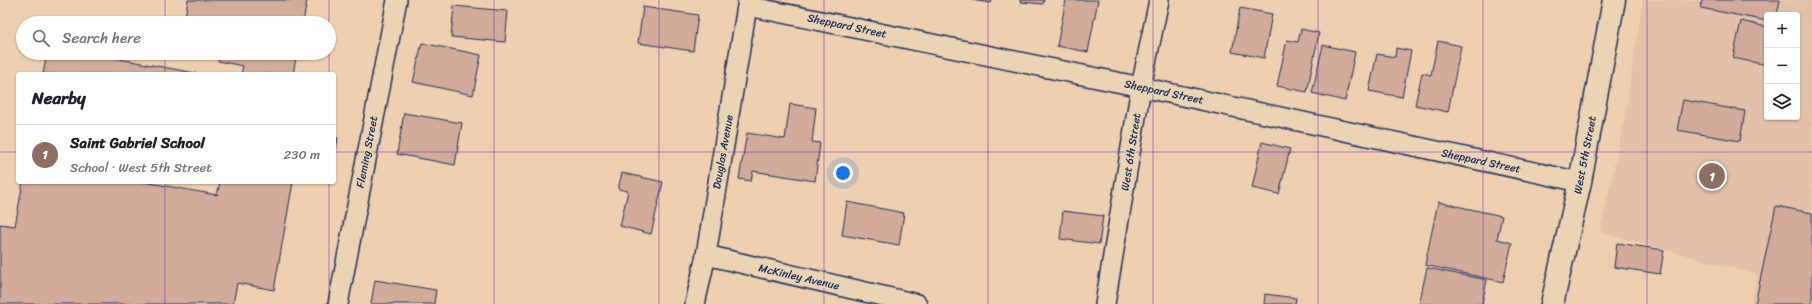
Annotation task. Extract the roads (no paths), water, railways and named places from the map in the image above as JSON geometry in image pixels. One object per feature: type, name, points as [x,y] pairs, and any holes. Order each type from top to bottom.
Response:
[{"type":"main road","name":"West 5th Street","points":[[1552,304],[1580,182],[1613,2]]},
{"type":"street","name":"Fleming Street","points":[[338,304],[397,0]]},
{"type":"street","name":"West 6th Street","points":[[1105,304],[1142,87],[1159,0]]},
{"type":"street","name":"Sheppard Street","points":[[748,3],[1580,182]]},
{"type":"street","name":"Douglas Avenue","points":[[695,304],[706,255],[748,3]]},
{"type":"street","name":"McKinley Avenue","points":[[706,255],[917,304]]},
{"type":"place","name":"Saint Gabriel School","points":[[1712,176]]}]
